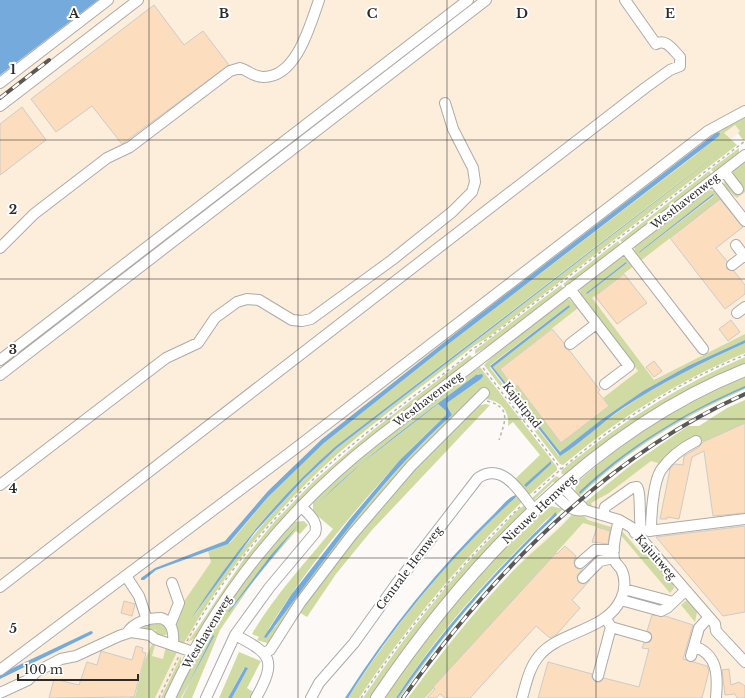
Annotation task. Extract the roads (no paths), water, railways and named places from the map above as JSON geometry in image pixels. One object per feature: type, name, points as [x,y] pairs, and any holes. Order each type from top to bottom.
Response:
[{"type":"main road","name":"Nieuwe Hemweg","points":[[377,698],[410,651],[461,588],[535,511],[558,490],[608,448],[652,417],[696,392],[745,370]]},
{"type":"street","points":[[0,83],[108,0]]},
{"type":"street","points":[[0,106],[138,0]]},
{"type":"street","points":[[0,248],[34,214],[107,158],[130,147],[230,71],[240,68],[262,78],[276,75],[284,70],[304,40],[319,0]]},
{"type":"street","points":[[0,360],[468,0]]},
{"type":"street","points":[[0,375],[486,0]]},
{"type":"street","points":[[0,587],[645,88],[670,70],[680,66],[680,57],[665,43],[660,42],[656,44],[625,0]]},
{"type":"street","points":[[0,485],[166,358],[198,343],[215,318],[232,305],[242,300],[253,299],[265,303],[292,320],[311,320],[392,260],[452,212],[472,192],[475,178],[473,168],[453,129],[445,103]]},
{"type":"street","points":[[0,670],[292,451],[708,131],[745,111]]},
{"type":"street","name":"Westhavenweg","points":[[170,698],[193,652],[217,612],[249,567],[302,506],[334,474],[361,451],[745,155]]},
{"type":"street","points":[[724,171],[738,189]]},
{"type":"street","points":[[714,180],[741,207],[745,221]]},
{"type":"street","points":[[732,265],[745,256],[736,245]]},
{"type":"street","points":[[625,248],[703,349]]},
{"type":"street","points":[[570,290],[629,366],[606,384]]},
{"type":"street","points":[[570,344],[596,324]]},
{"type":"street","points":[[264,653],[270,650],[300,603],[350,536],[411,466],[484,393]]},
{"type":"street","points":[[643,531],[661,469],[679,450],[696,441]]},
{"type":"street","name":"Centrale Hemweg","points":[[311,698],[319,682],[354,643],[390,593],[478,478],[486,473],[496,473],[504,476],[521,490],[535,511]]},
{"type":"street","points":[[603,515],[605,508],[632,488],[637,487],[641,492],[639,519],[643,531]]},
{"type":"street","name":"Kajuitweg","points":[[558,490],[564,505],[580,511],[585,510],[619,520],[631,527],[643,531],[685,591],[712,621]]},
{"type":"street","points":[[206,698],[235,634],[269,588],[315,533],[316,526],[314,520],[302,506]]},
{"type":"street","points":[[643,531],[745,519]]},
{"type":"street","points":[[522,698],[532,666],[544,650],[555,643],[580,633],[605,617],[613,611],[622,595],[622,570],[614,554],[619,520]]},
{"type":"street","points":[[580,563],[595,550],[614,554]]},
{"type":"street","points":[[583,578],[600,561],[614,554]]},
{"type":"street","points":[[126,576],[139,596],[147,620]]},
{"type":"street","points":[[170,625],[179,603],[172,583]]},
{"type":"street","points":[[622,595],[657,611],[664,610],[685,591]]},
{"type":"street","points":[[598,676],[611,628],[605,617]]},
{"type":"street","points":[[0,693],[28,680],[36,672],[62,659],[76,656],[127,633],[135,624],[147,620],[161,618],[170,625],[173,632],[164,642]]},
{"type":"street","points":[[712,621],[699,628],[693,651],[703,649],[714,663],[716,671],[716,698]]},
{"type":"street","points":[[712,621],[721,627],[745,653]]},
{"type":"street","points":[[712,621],[716,630],[745,662]]},
{"type":"street","points":[[611,628],[646,637]]},
{"type":"street","points":[[127,633],[150,636],[193,652]]},
{"type":"street","points":[[235,634],[258,647],[264,653],[267,660],[268,672],[256,698]]},
{"type":"water","points":[[0,0],[98,0],[0,75]]},
{"type":"water","points":[[717,132],[720,133],[719,136],[451,342],[324,443],[268,497],[228,544],[156,570],[144,580],[141,580],[141,578],[155,568],[225,541],[268,491],[322,439],[471,321]]},
{"type":"water","points":[[730,144],[337,448],[304,479],[255,532],[191,619],[223,572],[258,527],[295,485],[336,446]]},
{"type":"water","points":[[713,194],[714,195],[639,253],[639,252]]},
{"type":"water","points":[[626,262],[627,263],[587,294],[586,293]]},
{"type":"water","points":[[569,305],[570,307],[493,367],[560,452],[601,420],[643,391],[688,366],[745,340],[745,343],[683,373],[638,399],[615,414],[560,456],[490,366]]},
{"type":"water","points":[[482,374],[483,376],[481,379],[447,403],[452,415],[425,440],[376,494],[353,522],[266,638],[264,637],[291,595],[350,519],[400,460],[446,415],[446,411],[438,404],[362,463],[317,504],[354,469],[394,437],[476,375]]},
{"type":"water","points":[[745,386],[745,388],[679,421],[637,447],[580,494],[579,492],[617,460],[658,432],[700,407]]},
{"type":"water","points":[[551,461],[551,464],[526,487],[524,485]]},
{"type":"water","points":[[516,495],[516,497],[469,542],[425,592],[404,617],[348,698],[345,698],[361,673],[396,625],[434,578],[505,502]]},
{"type":"water","points":[[556,512],[557,515],[513,558],[453,625],[398,698],[396,698],[413,673],[451,624],[491,578]]},
{"type":"water","points":[[298,525],[229,612],[228,612],[271,555]]},
{"type":"water","points":[[91,631],[93,632],[92,634],[0,679],[0,674]]},
{"type":"water","points":[[213,635],[214,636],[181,698]]},
{"type":"water","points":[[245,667],[248,668],[232,698],[228,698]]},
{"type":"railway","points":[[0,98],[49,60]]},
{"type":"railway","points":[[403,698],[437,652],[474,607],[513,564],[554,523],[598,485],[645,450],[694,420],[745,394]]}]
